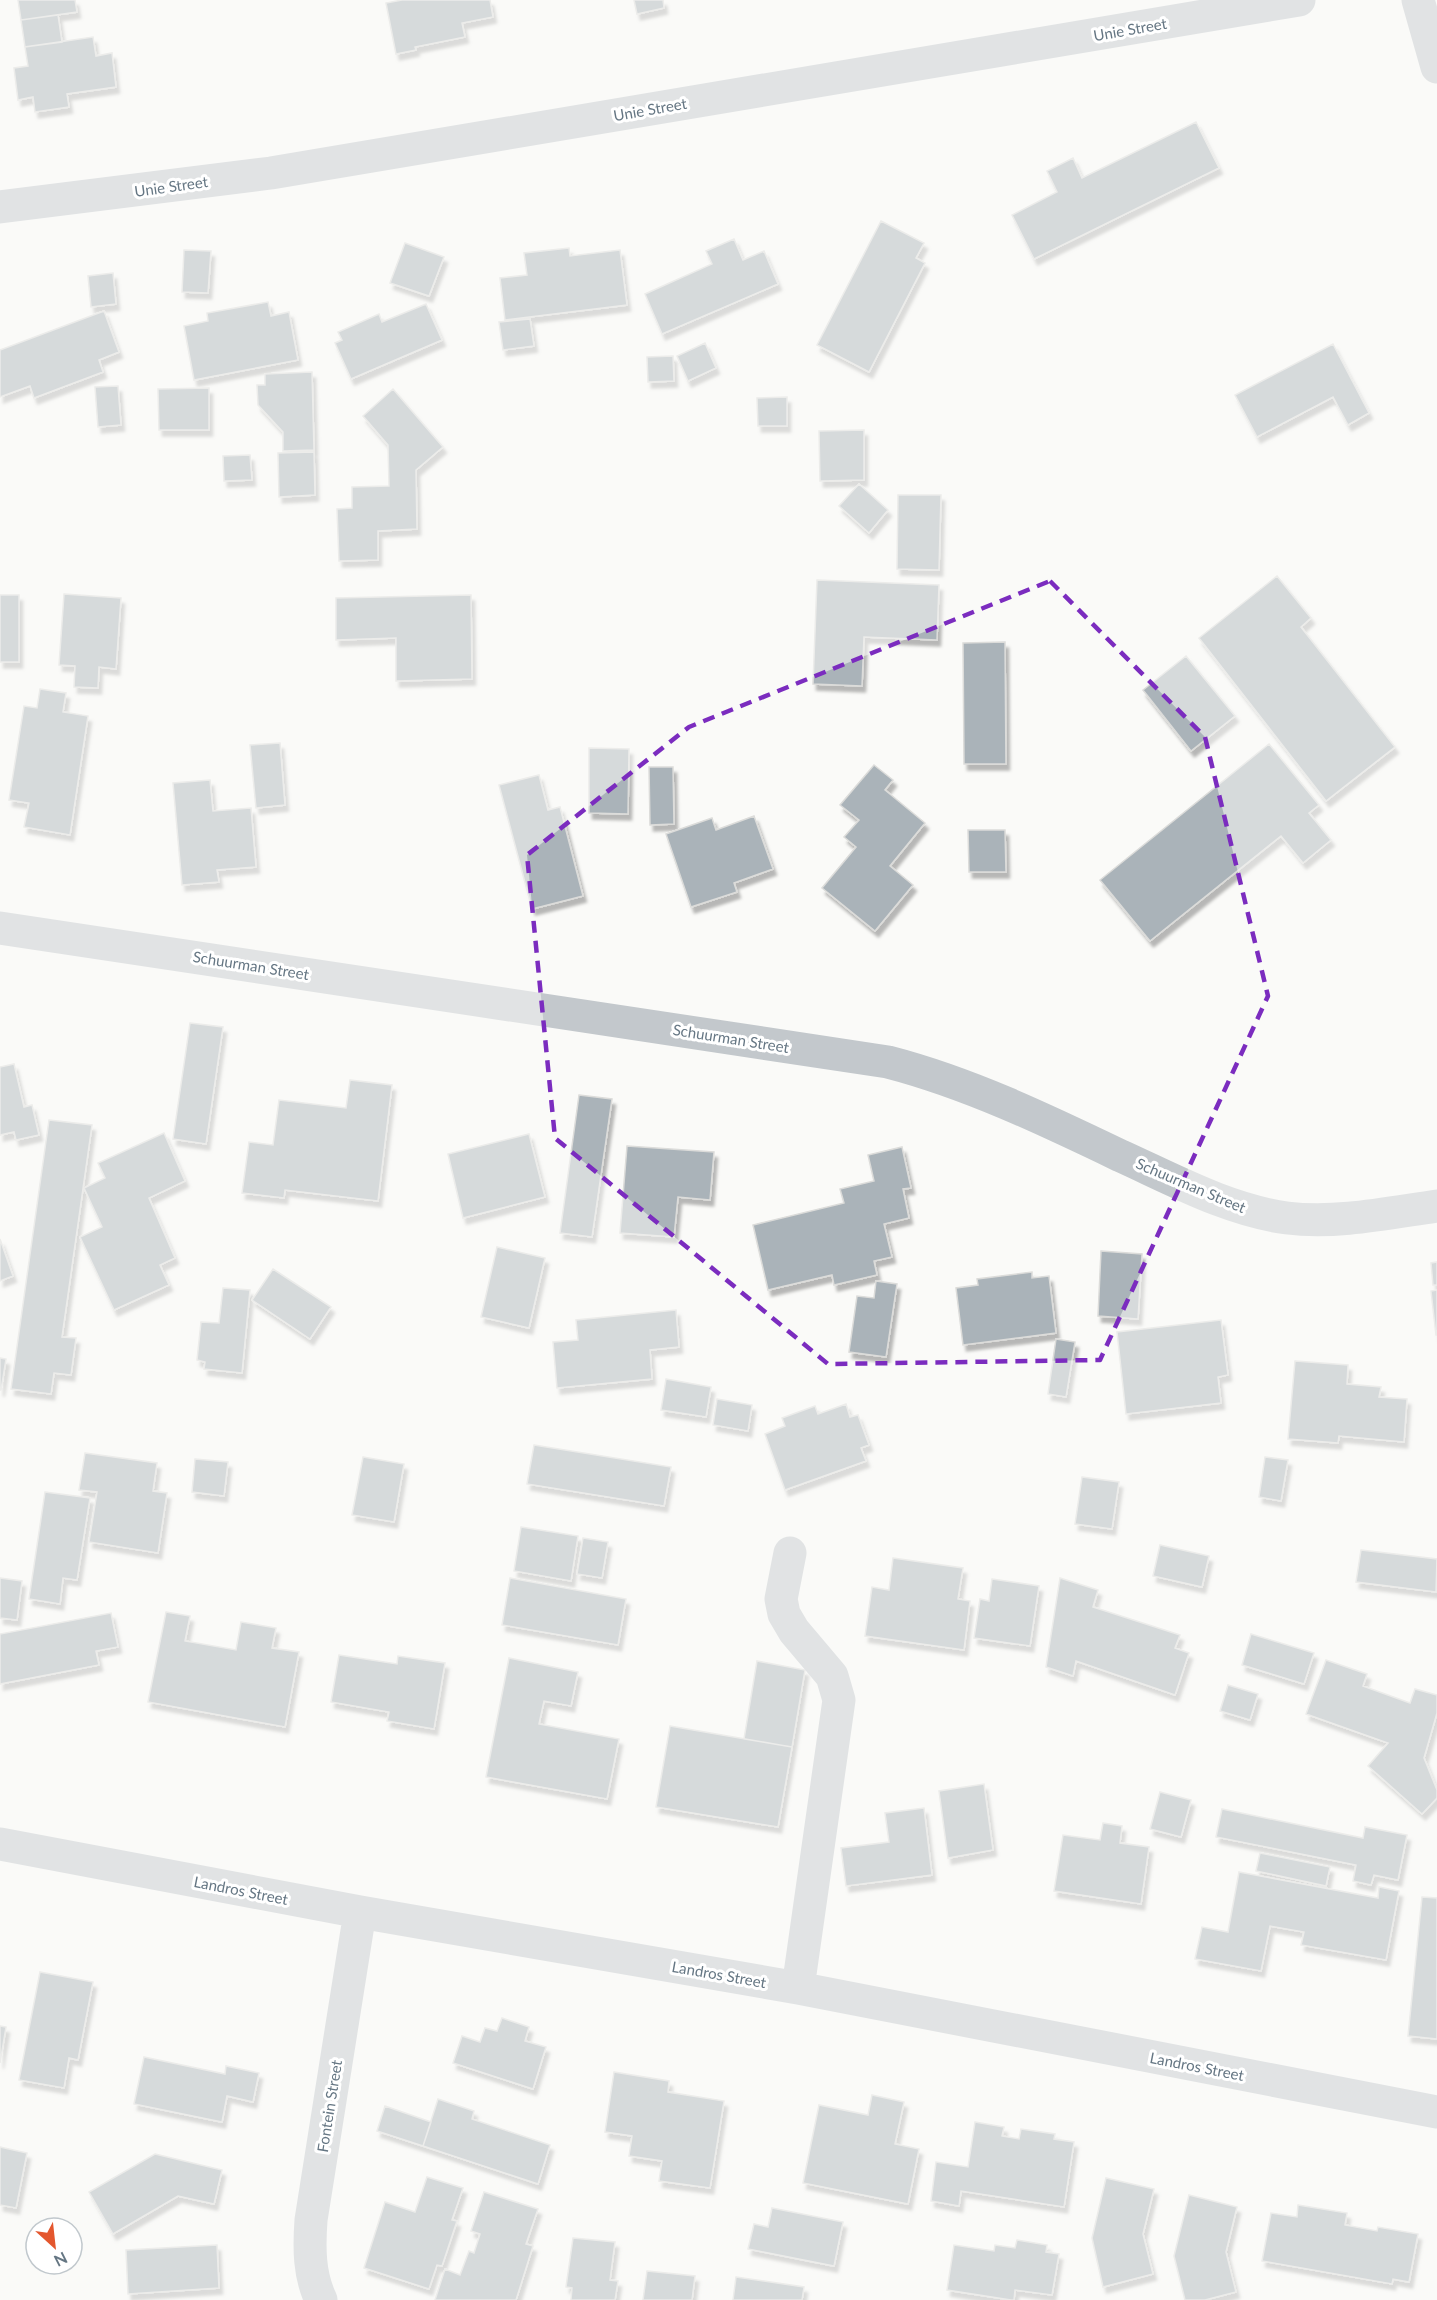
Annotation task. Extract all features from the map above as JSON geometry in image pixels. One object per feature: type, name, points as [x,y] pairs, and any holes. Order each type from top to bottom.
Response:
[{"type":"street","name":"Unie Street","points":[[0,207],[271,173],[1299,0]]},
{"type":"street","points":[[1418,0],[1437,67]]},
{"type":"street","name":"Schuurman Street","points":[[0,927],[888,1062],[928,1072],[972,1090],[1186,1186],[1246,1210],[1288,1218],[1335,1220],[1437,1206]]},
{"type":"street","points":[[790,1553],[781,1599],[784,1614],[794,1631],[832,1676],[839,1700],[798,1988]]},
{"type":"street","name":"Landros Street","points":[[0,1844],[360,1912],[798,1988],[1437,2112]]},
{"type":"street","name":"Fontein Street","points":[[321,2300],[314,2284],[309,2245],[311,2220],[360,1912]]},
{"type":"highlighted area","points":[[1050,581],[1205,737],[1268,996],[1100,1360],[828,1364],[555,1138],[527,855],[689,727]]},
{"type":"building","points":[[18,0],[75,0],[77,12],[21,20]]},
{"type":"building","points":[[402,0],[490,0],[493,17],[462,23],[465,37],[415,47],[416,50],[396,54],[386,3]]},
{"type":"building","points":[[634,0],[663,0],[664,8],[637,14]]},
{"type":"building","points":[[58,15],[62,42],[25,47],[21,20]]},
{"type":"building","points":[[93,37],[96,56],[112,53],[116,87],[67,94],[69,107],[35,112],[33,97],[18,100],[14,68],[28,66],[25,47]]},
{"type":"building","points":[[1196,122],[1219,168],[1034,259],[1012,215],[1057,192],[1047,171],[1073,158],[1082,178]]},
{"type":"building","points":[[881,221],[924,243],[916,258],[925,263],[869,372],[817,345]]},
{"type":"building","points":[[734,239],[743,260],[764,251],[778,284],[662,334],[645,294],[712,264],[706,251]]},
{"type":"building","points":[[405,243],[444,257],[429,296],[390,283]]},
{"type":"building","points":[[569,248],[570,256],[620,250],[627,305],[505,320],[500,278],[527,275],[524,253]]},
{"type":"building","points":[[184,250],[211,251],[208,293],[182,292]]},
{"type":"building","points":[[113,273],[116,304],[91,307],[88,276]]},
{"type":"building","points":[[268,302],[271,316],[289,312],[298,360],[194,380],[184,326],[208,321],[207,313]]},
{"type":"building","points":[[426,304],[442,340],[351,379],[335,343],[342,340],[338,332],[379,314],[382,322]]},
{"type":"building","points":[[104,311],[119,352],[99,360],[103,372],[34,398],[30,386],[0,397],[0,350]]},
{"type":"building","points":[[530,319],[534,346],[503,350],[499,322]]},
{"type":"building","points":[[705,343],[716,368],[688,381],[677,356]]},
{"type":"building","points":[[1333,344],[1369,413],[1348,425],[1333,397],[1257,437],[1235,395]]},
{"type":"building","points":[[673,356],[674,381],[648,382],[647,357]]},
{"type":"building","points":[[312,372],[314,450],[283,451],[283,432],[258,405],[257,385],[265,385],[265,374]]},
{"type":"building","points":[[118,386],[121,425],[98,427],[95,387]]},
{"type":"building","points":[[209,388],[209,430],[159,430],[158,389]]},
{"type":"building","points":[[393,389],[443,447],[416,470],[417,529],[378,531],[378,560],[339,561],[337,509],[352,508],[352,487],[389,486],[388,445],[363,416]]},
{"type":"building","points":[[787,397],[787,426],[758,426],[757,398]]},
{"type":"building","points":[[864,430],[864,480],[820,481],[819,431]]},
{"type":"building","points":[[314,452],[315,495],[279,497],[278,453]]},
{"type":"building","points":[[250,455],[252,480],[224,481],[223,456]]},
{"type":"building","points":[[859,484],[888,510],[869,533],[839,506]]},
{"type":"building","points":[[898,495],[941,495],[939,570],[897,569]]},
{"type":"building","points":[[1277,576],[1311,618],[1301,627],[1395,747],[1326,801],[1199,638]]},
{"type":"building","points":[[817,580],[939,585],[937,640],[864,637],[862,686],[813,684]]},
{"type":"building","points":[[64,594],[121,598],[116,669],[99,667],[98,688],[74,687],[75,666],[59,665]]},
{"type":"building","points":[[0,595],[19,595],[19,662],[0,662]]},
{"type":"building","points":[[471,595],[472,679],[396,681],[396,638],[336,640],[336,598]]},
{"type":"building","points":[[1005,642],[1006,764],[964,764],[963,643]]},
{"type":"building","points":[[1186,656],[1235,716],[1191,751],[1143,690]]},
{"type":"building","points":[[40,689],[66,693],[63,712],[88,716],[70,835],[24,827],[29,803],[9,800],[24,706],[37,708]]},
{"type":"building","points":[[280,743],[285,805],[256,808],[250,745]]},
{"type":"building","points":[[1269,744],[1319,805],[1309,813],[1331,840],[1303,863],[1281,836],[1150,941],[1100,880]]},
{"type":"building","points":[[589,748],[629,749],[628,814],[589,813]]},
{"type":"building","points":[[874,765],[893,780],[885,790],[925,823],[890,866],[913,885],[875,931],[822,888],[856,847],[844,837],[859,820],[840,805]]},
{"type":"building","points":[[649,767],[673,767],[674,824],[650,825]]},
{"type":"building","points":[[539,775],[548,810],[560,807],[583,896],[532,909],[499,785]]},
{"type":"building","points":[[210,780],[213,811],[251,808],[256,867],[217,870],[219,882],[182,885],[173,783]]},
{"type":"building","points":[[754,816],[773,869],[734,883],[737,892],[691,907],[666,834],[712,818],[716,830]]},
{"type":"building","points":[[968,830],[1005,830],[1006,872],[969,872]]},
{"type":"building","points":[[190,1023],[223,1027],[206,1144],[173,1139]]},
{"type":"building","points":[[14,1064],[24,1107],[32,1105],[39,1135],[16,1140],[14,1132],[0,1135],[0,1067]]},
{"type":"building","points":[[350,1080],[392,1085],[378,1201],[285,1190],[284,1198],[242,1193],[249,1142],[273,1145],[279,1100],[346,1108]]},
{"type":"building","points":[[579,1095],[612,1099],[592,1237],[560,1233]]},
{"type":"building","points":[[49,1120],[92,1125],[62,1337],[76,1338],[71,1375],[54,1373],[51,1394],[11,1389]]},
{"type":"building","points":[[164,1133],[185,1181],[149,1198],[175,1258],[160,1265],[169,1285],[114,1310],[80,1237],[102,1227],[84,1188],[105,1178],[98,1163]]},
{"type":"building","points":[[529,1134],[545,1197],[463,1218],[448,1154]]},
{"type":"building","points":[[627,1146],[714,1152],[710,1200],[678,1197],[674,1237],[620,1233]]},
{"type":"building","points":[[902,1147],[911,1188],[903,1189],[909,1218],[884,1224],[892,1257],[874,1261],[877,1275],[834,1285],[832,1275],[768,1290],[753,1225],[844,1203],[840,1189],[874,1181],[868,1155]]},
{"type":"building","points":[[0,1239],[13,1276],[0,1281]]},
{"type":"building","points":[[497,1247],[545,1258],[529,1328],[481,1317]]},
{"type":"building","points":[[1101,1251],[1142,1254],[1138,1319],[1098,1316]]},
{"type":"building","points":[[1437,1262],[1437,1285],[1433,1285],[1431,1263]]},
{"type":"building","points":[[273,1269],[331,1307],[310,1339],[252,1300]]},
{"type":"building","points":[[1032,1272],[1032,1278],[1049,1276],[1056,1333],[963,1345],[956,1288],[978,1285],[977,1279]]},
{"type":"building","points":[[876,1281],[897,1284],[886,1357],[849,1352],[857,1296],[874,1298]]},
{"type":"building","points":[[223,1288],[250,1290],[242,1373],[204,1369],[205,1362],[197,1360],[201,1322],[219,1323]]},
{"type":"building","points":[[1437,1290],[1437,1335],[1436,1335],[1431,1291]]},
{"type":"building","points":[[676,1310],[679,1347],[650,1350],[652,1379],[557,1388],[553,1342],[578,1340],[576,1320]]},
{"type":"building","points":[[1221,1320],[1228,1375],[1218,1377],[1221,1403],[1126,1414],[1117,1332]]},
{"type":"building","points":[[1056,1339],[1075,1342],[1066,1397],[1048,1394]]},
{"type":"building","points":[[0,1358],[6,1359],[1,1390],[0,1390]]},
{"type":"building","points":[[1295,1361],[1348,1365],[1347,1384],[1381,1387],[1379,1397],[1407,1399],[1404,1442],[1339,1436],[1338,1443],[1288,1439]]},
{"type":"building","points":[[666,1379],[711,1387],[706,1417],[661,1410]]},
{"type":"building","points":[[717,1399],[752,1405],[748,1431],[713,1425]]},
{"type":"building","points":[[846,1404],[850,1417],[858,1415],[869,1445],[861,1448],[866,1461],[785,1490],[765,1434],[785,1426],[782,1418],[815,1406],[818,1414]]},
{"type":"building","points":[[534,1445],[671,1467],[664,1506],[527,1484]]},
{"type":"building","points":[[85,1453],[157,1463],[153,1491],[167,1493],[158,1553],[89,1542],[97,1492],[79,1490]]},
{"type":"building","points":[[363,1457],[404,1464],[394,1522],[352,1515]]},
{"type":"building","points":[[1265,1457],[1288,1460],[1281,1501],[1259,1497]]},
{"type":"building","points":[[195,1459],[228,1462],[224,1496],[192,1492]]},
{"type":"building","points":[[1082,1477],[1119,1482],[1112,1529],[1075,1524]]},
{"type":"building","points":[[45,1492],[90,1498],[77,1580],[63,1578],[60,1604],[29,1599]]},
{"type":"building","points":[[521,1527],[578,1536],[571,1581],[514,1571]]},
{"type":"building","points":[[583,1538],[608,1542],[602,1578],[577,1574]]},
{"type":"building","points":[[1160,1545],[1209,1556],[1202,1587],[1153,1576]]},
{"type":"building","points":[[1361,1550],[1437,1559],[1436,1592],[1356,1582]]},
{"type":"building","points":[[893,1558],[963,1568],[958,1599],[970,1601],[964,1650],[865,1636],[872,1587],[889,1590]]},
{"type":"building","points":[[0,1578],[22,1581],[17,1620],[0,1618]]},
{"type":"building","points":[[510,1578],[626,1599],[618,1645],[502,1625]]},
{"type":"building","points":[[1060,1578],[1098,1590],[1093,1607],[1180,1635],[1175,1648],[1189,1653],[1175,1695],[1076,1661],[1073,1676],[1046,1667]]},
{"type":"building","points":[[992,1579],[1039,1586],[1030,1646],[974,1638],[980,1599],[989,1601]]},
{"type":"building","points":[[166,1612],[190,1616],[185,1641],[236,1650],[241,1622],[276,1628],[272,1648],[299,1652],[285,1727],[148,1702]]},
{"type":"building","points":[[111,1613],[118,1647],[96,1651],[99,1665],[0,1684],[0,1634]]},
{"type":"building","points":[[1251,1634],[1314,1653],[1304,1684],[1242,1665]]},
{"type":"building","points":[[339,1655],[397,1664],[398,1656],[445,1663],[434,1729],[387,1721],[389,1712],[331,1702]]},
{"type":"building","points":[[509,1658],[578,1672],[571,1706],[544,1701],[539,1724],[619,1739],[607,1799],[486,1777]]},
{"type":"building","points":[[1326,1660],[1367,1674],[1363,1686],[1410,1703],[1415,1689],[1437,1695],[1437,1713],[1424,1758],[1437,1790],[1437,1798],[1422,1814],[1368,1766],[1388,1743],[1306,1714]]},
{"type":"building","points":[[757,1661],[805,1670],[792,1747],[744,1739]]},
{"type":"building","points":[[1228,1685],[1258,1694],[1250,1720],[1220,1711]]},
{"type":"building","points":[[670,1726],[792,1747],[778,1827],[656,1807]]},
{"type":"building","points":[[984,1784],[993,1850],[948,1858],[939,1791]]},
{"type":"building","points":[[1160,1792],[1191,1800],[1181,1837],[1150,1829]]},
{"type":"building","points":[[924,1808],[932,1875],[846,1886],[841,1848],[889,1842],[885,1813]]},
{"type":"building","points":[[1222,1809],[1363,1838],[1365,1827],[1407,1835],[1398,1880],[1374,1875],[1371,1885],[1353,1881],[1356,1865],[1216,1837]]},
{"type":"building","points":[[1103,1823],[1122,1826],[1120,1843],[1149,1847],[1141,1904],[1054,1891],[1063,1835],[1100,1840]]},
{"type":"building","points":[[1260,1853],[1330,1867],[1326,1886],[1256,1871]]},
{"type":"building","points":[[1239,1872],[1378,1898],[1379,1887],[1399,1891],[1386,1960],[1301,1945],[1304,1932],[1270,1926],[1261,1971],[1195,1959],[1202,1927],[1228,1932]]},
{"type":"building","points":[[1422,1897],[1437,1898],[1437,2039],[1408,2036]]},
{"type":"building","points":[[40,1972],[93,1982],[78,2060],[69,2058],[64,2088],[19,2080]]},
{"type":"building","points":[[502,2018],[529,2027],[525,2041],[546,2047],[533,2089],[453,2063],[462,2036],[480,2042],[485,2028],[497,2031]]},
{"type":"building","points":[[0,2026],[6,2027],[0,2063]]},
{"type":"building","points":[[144,2057],[225,2074],[226,2066],[259,2073],[253,2102],[227,2096],[222,2122],[134,2104]]},
{"type":"building","points":[[614,2072],[669,2081],[668,2092],[724,2101],[710,2188],[659,2181],[662,2161],[629,2156],[632,2136],[605,2132]]},
{"type":"building","points":[[872,2095],[904,2102],[895,2144],[919,2149],[908,2204],[803,2183],[819,2105],[868,2115]]},
{"type":"building","points":[[438,2099],[474,2111],[472,2119],[550,2145],[538,2184],[423,2146]]},
{"type":"building","points":[[385,2106],[431,2122],[423,2146],[377,2131]]},
{"type":"building","points":[[975,2122],[1004,2127],[1002,2136],[1019,2139],[1021,2129],[1055,2134],[1054,2139],[1074,2142],[1064,2207],[961,2191],[959,2206],[931,2201],[936,2162],[968,2167]]},
{"type":"building","points":[[0,2147],[27,2153],[16,2208],[0,2205]]},
{"type":"building","points":[[155,2154],[222,2170],[214,2204],[178,2196],[113,2234],[89,2192]]},
{"type":"building","points":[[427,2177],[463,2188],[452,2220],[457,2221],[442,2266],[437,2265],[429,2289],[364,2268],[385,2202],[415,2212]]},
{"type":"building","points":[[1106,2178],[1154,2189],[1143,2234],[1153,2274],[1103,2287],[1092,2238]]},
{"type":"building","points":[[484,2192],[538,2209],[526,2244],[533,2246],[516,2300],[435,2300],[445,2269],[460,2275],[469,2251],[474,2253],[480,2234],[471,2231]]},
{"type":"building","points":[[1189,2195],[1237,2207],[1226,2252],[1236,2292],[1205,2300],[1185,2300],[1174,2256]]},
{"type":"building","points":[[1298,2205],[1347,2213],[1345,2225],[1377,2231],[1378,2227],[1418,2234],[1409,2282],[1393,2279],[1392,2284],[1262,2261],[1271,2213],[1297,2217]]},
{"type":"building","points":[[772,2208],[843,2222],[834,2266],[748,2249],[754,2224],[768,2227]]},
{"type":"building","points":[[573,2238],[615,2242],[610,2280],[618,2281],[615,2300],[571,2300],[572,2288],[566,2287]]},
{"type":"building","points":[[1017,2240],[1047,2245],[1046,2252],[1059,2254],[1052,2295],[1015,2290],[1014,2300],[1011,2300],[947,2290],[954,2245],[994,2251],[995,2245],[1015,2248]]},
{"type":"building","points":[[217,2245],[219,2288],[128,2294],[126,2250]]},
{"type":"building","points":[[647,2271],[695,2276],[692,2300],[643,2300]]},
{"type":"building","points":[[736,2277],[804,2287],[802,2300],[733,2300]]}]
